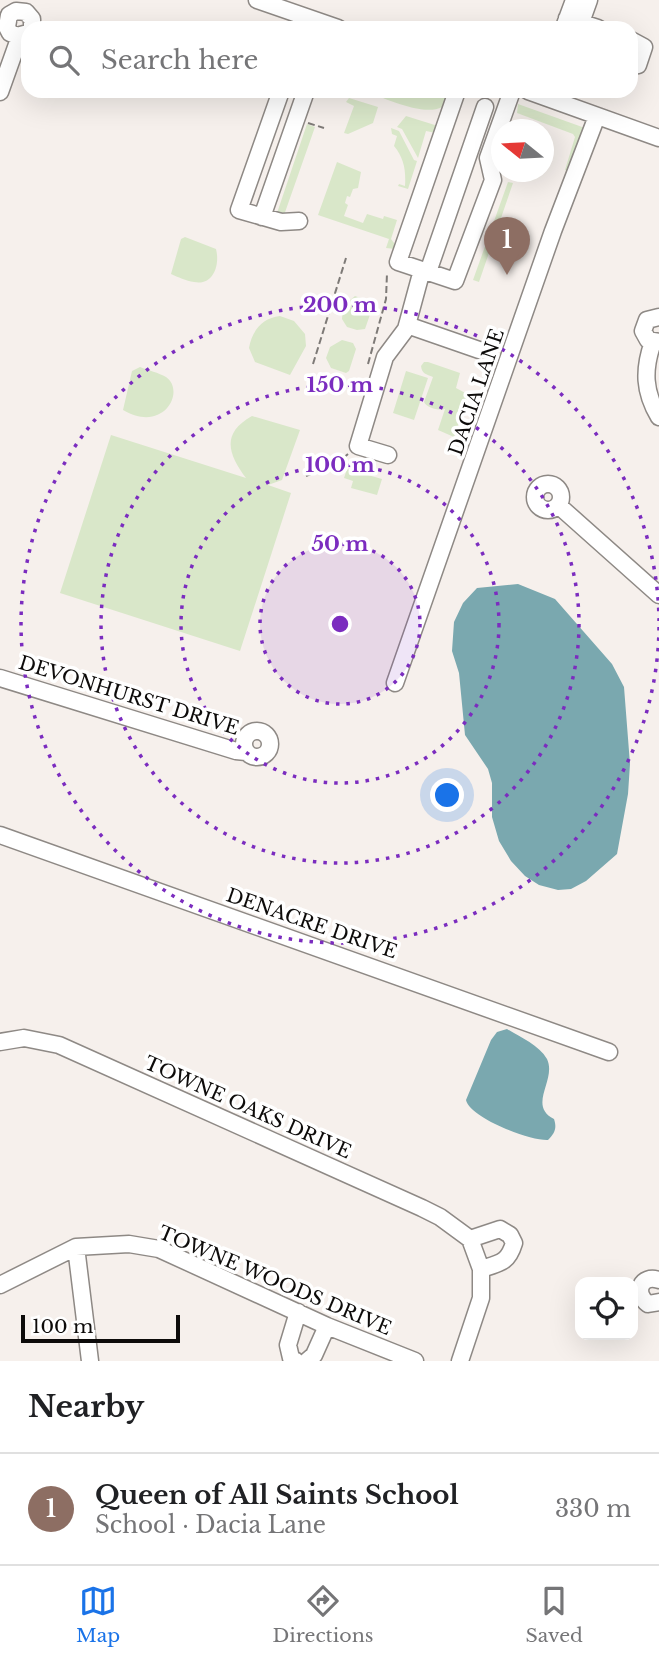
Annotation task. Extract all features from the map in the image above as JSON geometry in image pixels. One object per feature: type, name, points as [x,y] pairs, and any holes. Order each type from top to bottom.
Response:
[{"type":"street","points":[[257,0],[302,21]]},
{"type":"street","points":[[573,21],[574,0]]},
{"type":"street","points":[[575,21],[589,0]]},
{"type":"street","points":[[0,92],[21,44]]},
{"type":"street","points":[[638,44],[644,47],[638,65]]},
{"type":"street","points":[[279,98],[239,210],[281,222],[299,221]]},
{"type":"street","points":[[262,217],[304,98]]},
{"type":"street","points":[[455,98],[398,262],[455,281],[492,182]]},
{"type":"street","points":[[465,98],[485,107],[501,119]]},
{"type":"street","points":[[502,119],[510,98]]},
{"type":"street","points":[[554,98],[659,138]]},
{"type":"street","points":[[388,454],[358,446],[385,357],[407,325],[485,107]]},
{"type":"street","name":"DACIA LANE","points":[[395,683],[553,231],[597,116]]},
{"type":"street","points":[[491,150],[488,158],[491,171]]},
{"type":"street","points":[[659,317],[649,318],[643,327],[645,338],[656,342],[648,355],[646,384],[648,395],[659,417]]},
{"type":"street","points":[[407,325],[480,350]]},
{"type":"street","points":[[558,505],[659,595]]},
{"type":"street","name":"DEVONHURST DRIVE","points":[[0,678],[246,752]]},
{"type":"street","name":"DENACRE DRIVE","points":[[0,835],[609,1052]]},
{"type":"street","name":"TOWNE OAKS DRIVE","points":[[0,1042],[24,1038],[59,1045],[422,1208],[470,1238]]},
{"type":"street","points":[[460,1361],[481,1298],[481,1269],[470,1238],[500,1229],[510,1235],[514,1242],[511,1255],[501,1263],[481,1269]]},
{"type":"street","name":"TOWNE WOODS DRIVE","points":[[0,1285],[76,1247],[129,1244],[159,1249],[327,1326],[415,1361]]},
{"type":"street","points":[[76,1247],[90,1361]]},
{"type":"street","points":[[659,1280],[646,1280],[639,1292],[648,1304],[659,1302]]},
{"type":"street","points":[[296,1361],[291,1358],[288,1345],[298,1312]]},
{"type":"street","points":[[307,1361],[314,1355],[327,1326]]},
{"type":"path","points":[[307,123],[324,128]]},
{"type":"path","points":[[313,364],[346,258]]},
{"type":"path","points":[[368,364],[386,299],[387,273]]},
{"type":"path","points":[[306,476],[337,463],[353,450]]},
{"type":"green space","points":[[349,98],[378,107],[373,123],[348,134],[344,133],[354,106],[346,102]]},
{"type":"green space","points":[[384,98],[445,98],[442,107],[434,109],[425,110]]},
{"type":"green space","points":[[518,104],[585,128],[572,173],[565,170],[575,137],[573,134],[554,127],[554,119],[533,119],[517,113]]},
{"type":"green space","points":[[406,116],[438,126],[436,133],[426,131],[418,158],[402,129],[397,127]]},
{"type":"green space","points":[[307,124],[315,127],[283,218],[276,216]]},
{"type":"green space","points":[[391,128],[399,131],[417,161],[408,189],[398,186],[405,186],[405,169],[394,146],[397,136],[392,134]]},
{"type":"green space","points":[[337,162],[361,172],[358,188],[353,189],[350,197],[347,196],[345,203],[348,205],[344,216],[363,223],[367,214],[397,220],[391,239],[395,249],[386,248],[389,239],[318,215]]},
{"type":"green space","points":[[508,182],[513,183],[479,282],[473,280]]},
{"type":"green space","points":[[185,237],[216,249],[216,267],[206,281],[191,281],[171,274],[181,239]]},
{"type":"green space","points":[[355,296],[371,302],[373,306],[365,329],[347,327],[342,319],[343,306]]},
{"type":"green space","points":[[280,316],[294,321],[305,334],[306,346],[290,375],[255,362],[249,348],[259,326],[268,319]]},
{"type":"green space","points":[[342,340],[353,343],[356,349],[346,373],[331,368],[326,358],[330,347]]},
{"type":"green space","points":[[424,362],[460,373],[456,388],[469,395],[454,437],[438,430],[445,409],[433,408],[424,402],[433,377],[422,371]]},
{"type":"green space","points":[[140,367],[166,377],[172,383],[172,400],[160,414],[150,417],[137,416],[123,410],[132,371]]},
{"type":"green space","points":[[406,371],[428,378],[414,420],[393,413]]},
{"type":"green space","points":[[252,416],[300,430],[282,480],[268,485],[291,493],[240,651],[60,593],[111,435],[246,478],[235,461],[231,445],[235,430]]},
{"type":"green space","points":[[347,469],[382,479],[377,495],[351,488],[353,481],[344,478]]},
{"type":"water","points":[[518,584],[555,599],[612,664],[624,687],[630,764],[628,794],[617,854],[586,881],[571,889],[558,890],[539,885],[525,876],[511,861],[499,841],[492,817],[492,783],[488,769],[465,735],[459,673],[452,651],[454,622],[463,603],[477,588]]},
{"type":"water","points":[[507,1029],[534,1045],[547,1059],[549,1075],[543,1107],[554,1119],[555,1125],[554,1133],[548,1140],[528,1137],[489,1121],[470,1107],[466,1100],[491,1040],[497,1032]]},
{"type":"place","name":"Queen of All Saints School","points":[[507,275]]}]
